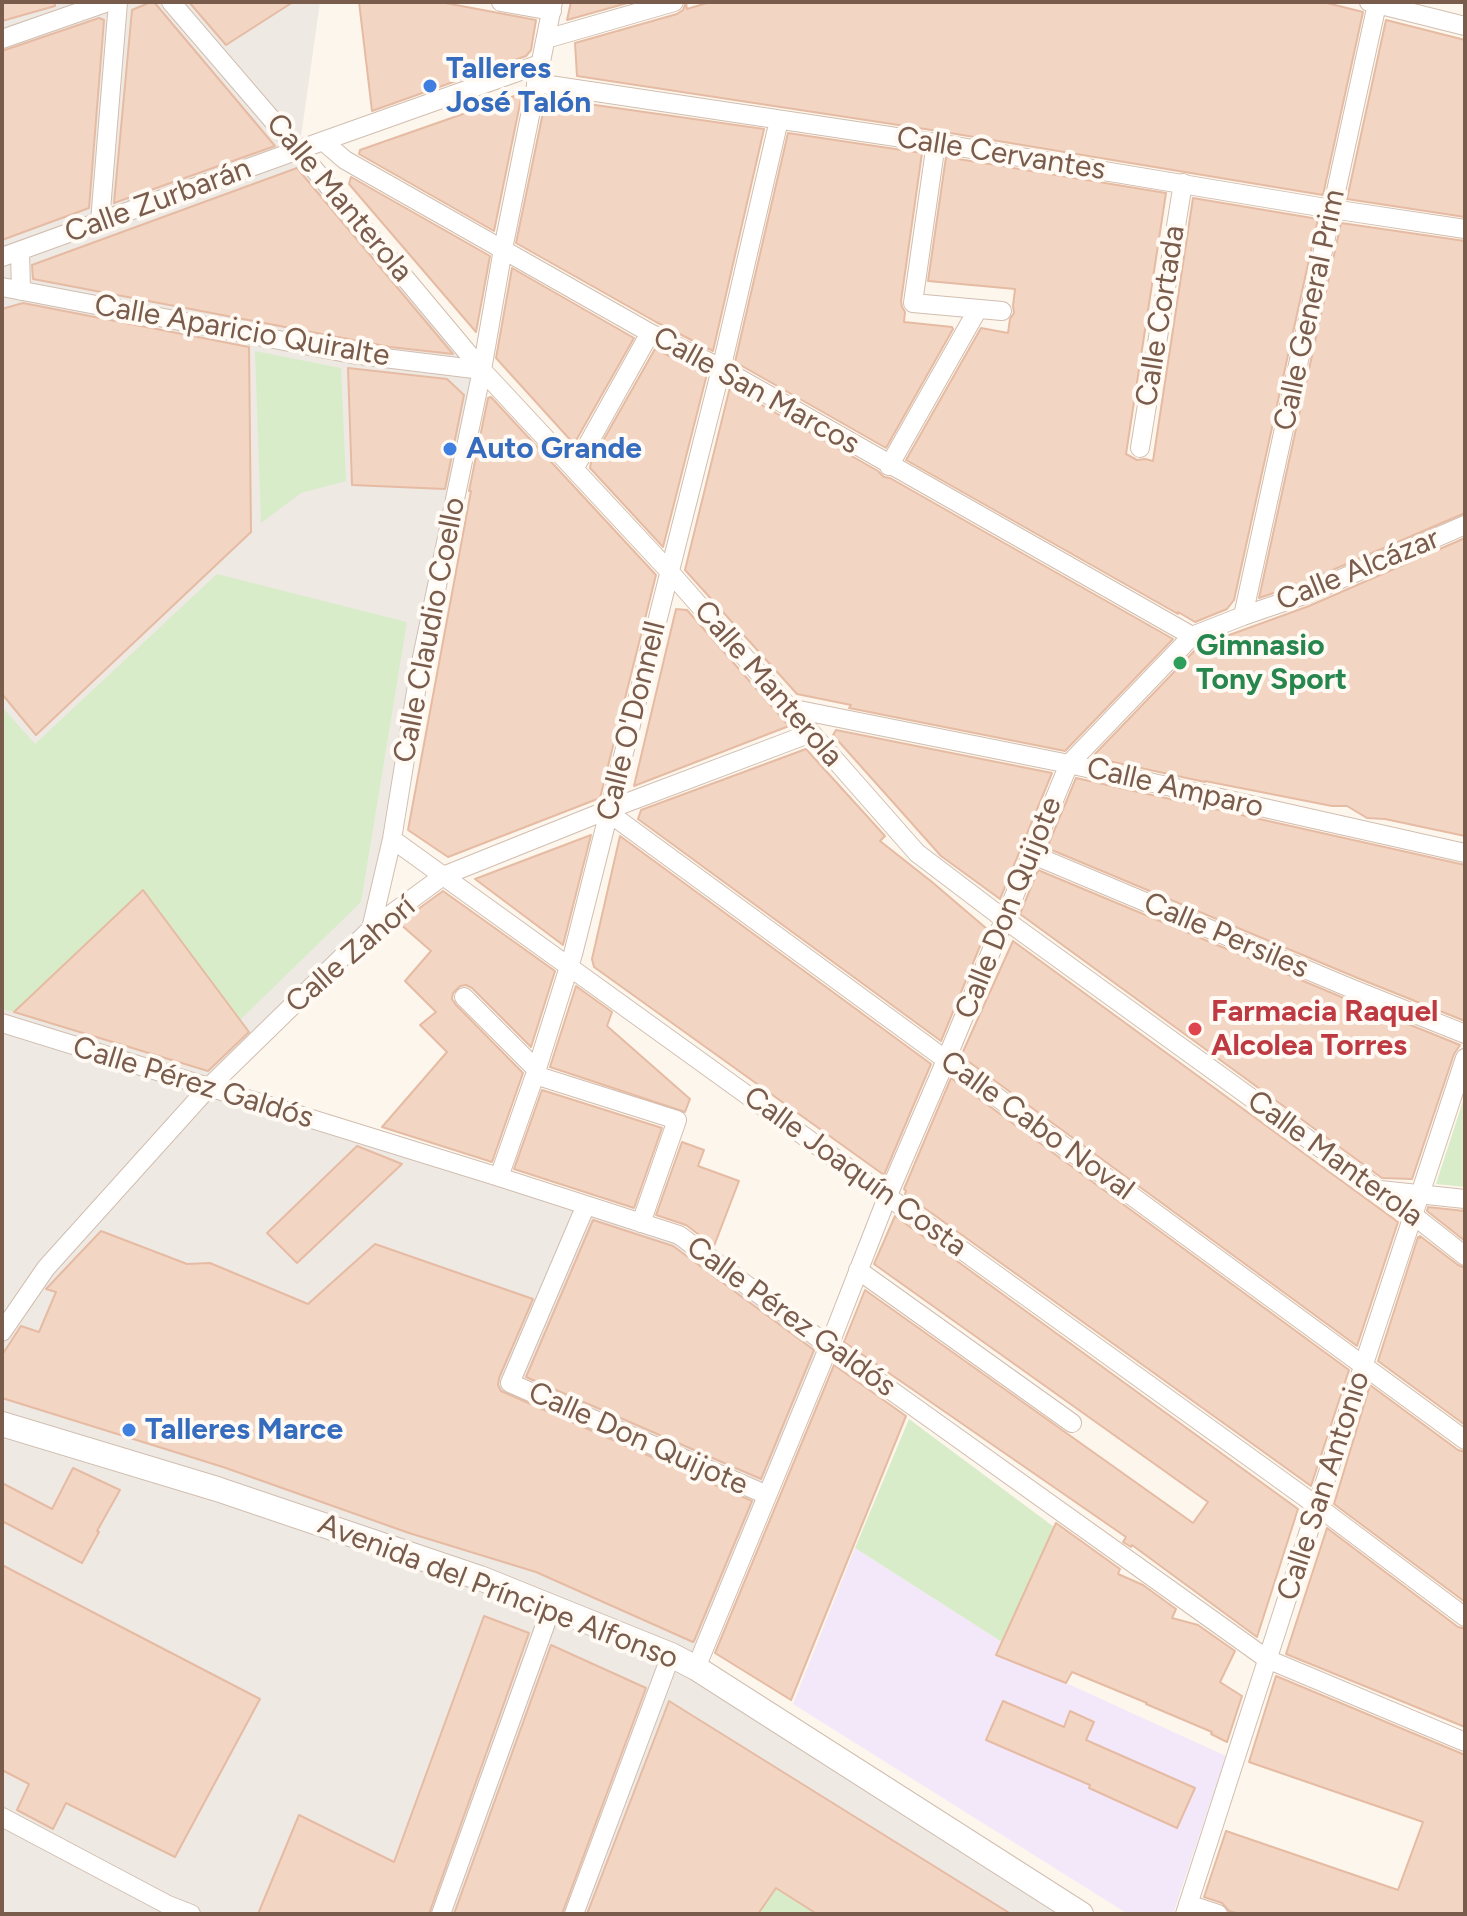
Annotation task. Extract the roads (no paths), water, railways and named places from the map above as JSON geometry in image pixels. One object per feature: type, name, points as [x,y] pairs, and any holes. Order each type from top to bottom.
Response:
[{"type":"street","points":[[2,39],[108,2]]},
{"type":"street","points":[[100,222],[118,2]]},
{"type":"street","name":"Calle Manterola","points":[[171,2],[482,370],[669,571],[917,853],[1465,1256]]},
{"type":"street","points":[[501,2],[553,6]]},
{"type":"street","points":[[546,39],[674,2]]},
{"type":"street","points":[[1373,3],[1465,26]]},
{"type":"street","name":"Calle General Prim","points":[[1243,616],[1332,209],[1373,3]]},
{"type":"street","name":"Calle Claudio Coello","points":[[371,929],[392,839],[420,667],[553,6]]},
{"type":"street","name":"Calle Zurbarán","points":[[2,257],[540,64]]},
{"type":"street","name":"Calle Cervantes","points":[[536,83],[936,143],[1465,229]]},
{"type":"street","name":"Calle O'Donnell","points":[[499,1177],[569,967],[721,368],[779,120]]},
{"type":"street","name":"Calle San Marcos","points":[[323,141],[345,160],[650,333],[721,368],[1192,636]]},
{"type":"street","points":[[936,143],[913,303],[1002,311]]},
{"type":"street","name":"Calle Cortada","points":[[1140,448],[1183,183]]},
{"type":"street","points":[[11,289],[20,251]]},
{"type":"street","name":"Calle Aparicio Quiralte","points":[[11,289],[352,354],[482,370]]},
{"type":"street","points":[[889,466],[978,309]]},
{"type":"street","points":[[574,469],[650,333]]},
{"type":"street","name":"Calle Alcázar","points":[[1069,764],[1192,636],[1304,595],[1465,525]]},
{"type":"street","name":"Calle Amparo","points":[[789,708],[1069,764],[1465,853]]},
{"type":"street","name":"Calle Zahorí","points":[[2,1332],[46,1268],[208,1088],[371,929],[443,876],[811,733]]},
{"type":"street","name":"Calle Don Quijote","points":[[696,1668],[888,1195],[1069,764]]},
{"type":"street","name":"Calle Cabo Noval","points":[[610,811],[1465,1440]]},
{"type":"street","name":"Calle Joaquín Costa","points":[[392,839],[1317,1506],[1465,1617]]},
{"type":"street","name":"Calle Persiles","points":[[1031,854],[1465,1034]]},
{"type":"street","points":[[464,997],[536,1072],[677,1120],[641,1223]]},
{"type":"street","name":"Calle Pérez Galdós","points":[[2,1023],[679,1235],[1267,1659],[1465,1742]]},
{"type":"street","name":"Calle San Antonio","points":[[1186,1909],[1465,1058]]},
{"type":"street","points":[[1379,1190],[1465,1199]]},
{"type":"street","name":"Calle Don Quijote","points":[[586,1205],[510,1383],[767,1495]]},
{"type":"street","points":[[858,1270],[1072,1423]]},
{"type":"street","name":"Avenida del Príncipe Alfonso","points":[[2,1424],[217,1489],[480,1578],[671,1655],[1081,1914]]},
{"type":"street","points":[[441,1914],[552,1606]]},
{"type":"street","points":[[574,1914],[671,1655]]},
{"type":"street","points":[[2,1817],[168,1905],[191,1914]]},
{"type":"street","points":[[1186,1909],[1218,1914]]},
{"type":"place","name":"Talleres José Talón","points":[[430,86]]},
{"type":"place","name":"Auto Grande","points":[[450,449]]},
{"type":"place","name":"Gimnasio Tony Sport","points":[[1180,663]]},
{"type":"place","name":"Farmacia Raquel Alcolea Torres","points":[[1195,1029]]},
{"type":"place","name":"Talleres Marce","points":[[129,1430]]}]
